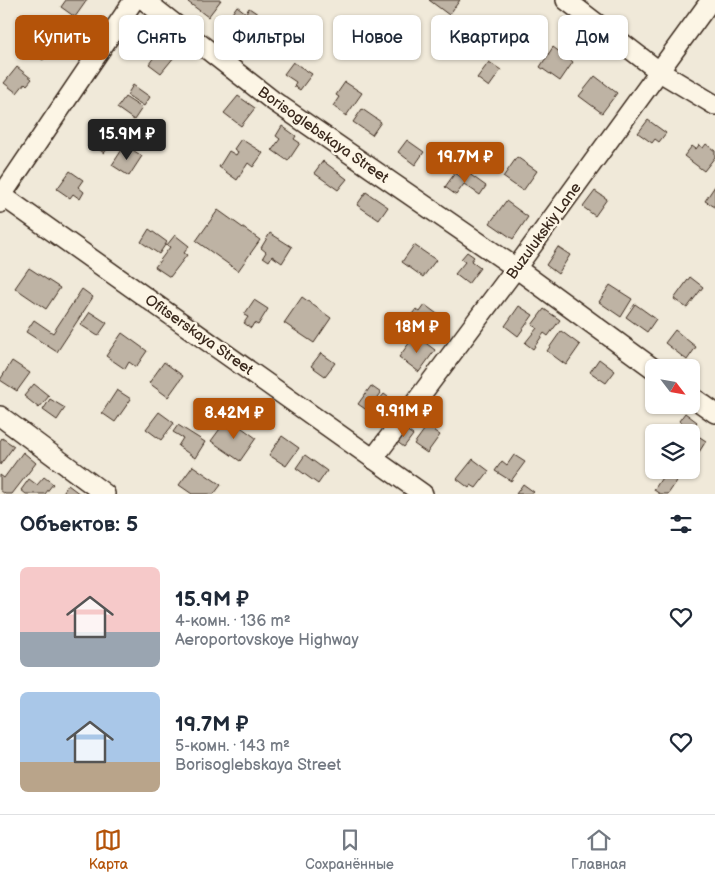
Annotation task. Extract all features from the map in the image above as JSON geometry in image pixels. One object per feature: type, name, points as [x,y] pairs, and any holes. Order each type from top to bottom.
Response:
[{"type":"street","points":[[1,197],[134,0]]},
{"type":"street","name":"Borisoglebskaya Street","points":[[144,0],[272,100],[516,268],[645,362]]},
{"type":"street","points":[[566,0],[660,72],[715,105]]},
{"type":"street","name":"Buzulukskiy Lane","points":[[373,459],[516,268],[711,0]]},
{"type":"street","name":"Ofitserskaya Street","points":[[1,197],[423,494]]},
{"type":"street","points":[[700,402],[715,413]]},
{"type":"street","points":[[0,416],[105,494]]},
{"type":"building","points":[[66,0],[87,0],[76,15],[72,15],[61,7]]},
{"type":"building","points":[[189,0],[221,0],[208,17],[188,2]]},
{"type":"building","points":[[429,0],[460,0],[449,15]]},
{"type":"building","points":[[237,6],[246,13],[249,8],[258,14],[257,15],[231,15]]},
{"type":"building","points":[[553,47],[558,51],[558,60],[570,60],[573,62],[560,81],[540,67],[545,60],[548,60],[548,55]]},
{"type":"building","points":[[152,60],[172,60],[161,73],[149,64]]},
{"type":"building","points":[[293,62],[312,74],[300,90],[294,86],[296,82],[284,74]]},
{"type":"building","points":[[489,62],[501,70],[489,87],[477,78]]},
{"type":"building","points":[[17,67],[32,79],[27,85],[25,83],[17,93],[4,83]]},
{"type":"building","points":[[595,76],[617,93],[602,113],[579,96]]},
{"type":"building","points":[[345,82],[362,93],[346,116],[333,106],[339,97],[336,95]]},
{"type":"building","points":[[133,85],[150,97],[144,106],[127,95]]},
{"type":"building","points":[[238,96],[255,108],[241,126],[224,113]]},
{"type":"building","points":[[125,97],[142,108],[134,120],[117,108]]},
{"type":"building","points":[[362,109],[381,122],[372,135],[353,122]]},
{"type":"building","points":[[648,120],[666,133],[659,142],[655,139],[652,143],[638,133]]},
{"type":"building","points":[[282,126],[296,136],[294,139],[300,143],[288,161],[272,150],[280,139],[276,136]]},
{"type":"building","points":[[103,129],[118,140],[113,147],[110,146],[104,153],[92,144]]},
{"type":"building","points":[[241,139],[263,153],[253,167],[248,163],[237,180],[219,167],[229,151],[236,155],[238,152],[234,149]]},
{"type":"building","points":[[407,140],[424,152],[415,165],[398,152]]},
{"type":"building","points":[[706,144],[715,151],[715,157],[704,171],[684,156],[692,146],[696,149],[699,145],[703,148]]},
{"type":"building","points":[[125,145],[142,156],[129,176],[112,165]]},
{"type":"building","points":[[517,157],[537,171],[523,191],[503,177]]},
{"type":"building","points":[[323,161],[347,179],[338,190],[314,173]]},
{"type":"building","points":[[70,171],[83,180],[78,187],[84,192],[80,199],[73,194],[70,198],[57,189]]},
{"type":"building","points":[[455,173],[464,179],[468,173],[486,186],[480,195],[464,184],[456,195],[445,187]]},
{"type":"building","points":[[715,186],[715,207],[705,201]]},
{"type":"building","points":[[595,191],[607,199],[595,216],[583,207]]},
{"type":"building","points":[[366,192],[388,207],[379,220],[357,205]]},
{"type":"building","points":[[506,201],[528,217],[513,239],[490,223]]},
{"type":"building","points":[[218,210],[260,240],[238,271],[196,241]]},
{"type":"building","points":[[149,229],[167,242],[159,254],[141,242]]},
{"type":"building","points":[[270,233],[292,247],[282,263],[272,256],[269,261],[263,257],[266,252],[261,248]]},
{"type":"building","points":[[175,235],[189,246],[184,253],[187,255],[170,277],[155,267],[170,247],[167,245]]},
{"type":"building","points":[[414,245],[436,260],[423,277],[402,262]]},
{"type":"building","points":[[558,247],[570,255],[558,274],[546,265]]},
{"type":"building","points":[[467,252],[474,257],[471,261],[480,268],[468,284],[455,274],[465,262],[461,259]]},
{"type":"building","points":[[29,268],[60,288],[46,309],[15,288]]},
{"type":"building","points":[[690,277],[703,287],[687,308],[674,299]]},
{"type":"building","points":[[610,285],[632,299],[621,317],[599,302]]},
{"type":"building","points":[[82,289],[93,297],[57,352],[26,332],[34,320],[53,333]]},
{"type":"building","points":[[302,297],[331,318],[314,343],[284,323]]},
{"type":"building","points":[[254,300],[268,309],[258,325],[254,323],[251,328],[244,323],[248,317],[244,315]]},
{"type":"building","points":[[635,304],[656,319],[647,332],[626,317]]},
{"type":"building","points":[[425,305],[444,319],[433,334],[426,329],[423,334],[406,322],[416,309],[420,312]]},
{"type":"building","points":[[519,306],[533,315],[518,336],[505,326]]},
{"type":"building","points":[[544,309],[560,320],[548,336],[544,333],[533,349],[525,343],[537,328],[532,325]]},
{"type":"building","points":[[90,312],[107,323],[98,336],[81,325]]},
{"type":"building","points":[[675,330],[696,347],[688,359],[686,359],[665,343]]},
{"type":"building","points":[[561,331],[580,345],[566,365],[547,351]]},
{"type":"building","points":[[122,333],[147,351],[136,367],[129,362],[125,369],[106,356]]},
{"type":"building","points":[[415,335],[435,350],[419,372],[399,357]]},
{"type":"building","points":[[321,353],[335,363],[325,376],[311,366]]},
{"type":"building","points":[[599,359],[615,371],[606,383],[590,372]]},
{"type":"building","points":[[12,361],[30,373],[17,391],[0,380]]},
{"type":"building","points":[[164,362],[183,376],[168,397],[149,383]]},
{"type":"building","points":[[34,384],[49,396],[39,408],[24,396]]},
{"type":"building","points":[[371,386],[381,393],[368,411],[358,404]]},
{"type":"building","points":[[117,390],[131,399],[115,422],[102,413]]},
{"type":"building","points":[[384,394],[392,400],[378,419],[369,412]]},
{"type":"building","points":[[50,399],[65,408],[57,420],[43,410]]},
{"type":"building","points":[[159,412],[174,423],[161,440],[146,429]]},
{"type":"building","points":[[686,414],[697,422],[696,424],[683,424],[679,421]]},
{"type":"building","points":[[228,418],[256,438],[240,461],[211,441]]},
{"type":"building","points":[[178,425],[205,442],[195,458],[178,446],[183,438],[173,432]]},
{"type":"building","points":[[427,426],[440,435],[427,453],[414,444]]},
{"type":"building","points":[[405,429],[413,435],[404,447],[396,441]]},
{"type":"building","points":[[282,436],[299,448],[286,466],[269,455]]},
{"type":"building","points":[[700,437],[706,441],[700,450]]},
{"type":"building","points":[[2,438],[14,446],[0,465],[0,441]]},
{"type":"building","points":[[23,452],[36,463],[12,494],[5,494],[0,490],[0,475],[4,478]]},
{"type":"building","points":[[305,455],[327,471],[318,484],[296,468]]},
{"type":"building","points":[[514,455],[525,462],[511,481],[495,471],[502,461],[507,465]]},
{"type":"building","points":[[473,459],[489,471],[476,488],[471,485],[469,488],[457,479]]},
{"type":"building","points":[[193,466],[221,485],[214,494],[192,494],[179,485]]},
{"type":"building","points":[[44,477],[53,484],[45,494],[26,494],[21,490],[29,479],[37,485]]},
{"type":"building","points":[[661,479],[674,479],[677,481],[668,494],[660,494],[654,490]]},
{"type":"building","points":[[523,484],[534,492],[532,494],[516,494]]},
{"type":"building","points":[[68,485],[80,494],[62,494]]}]
